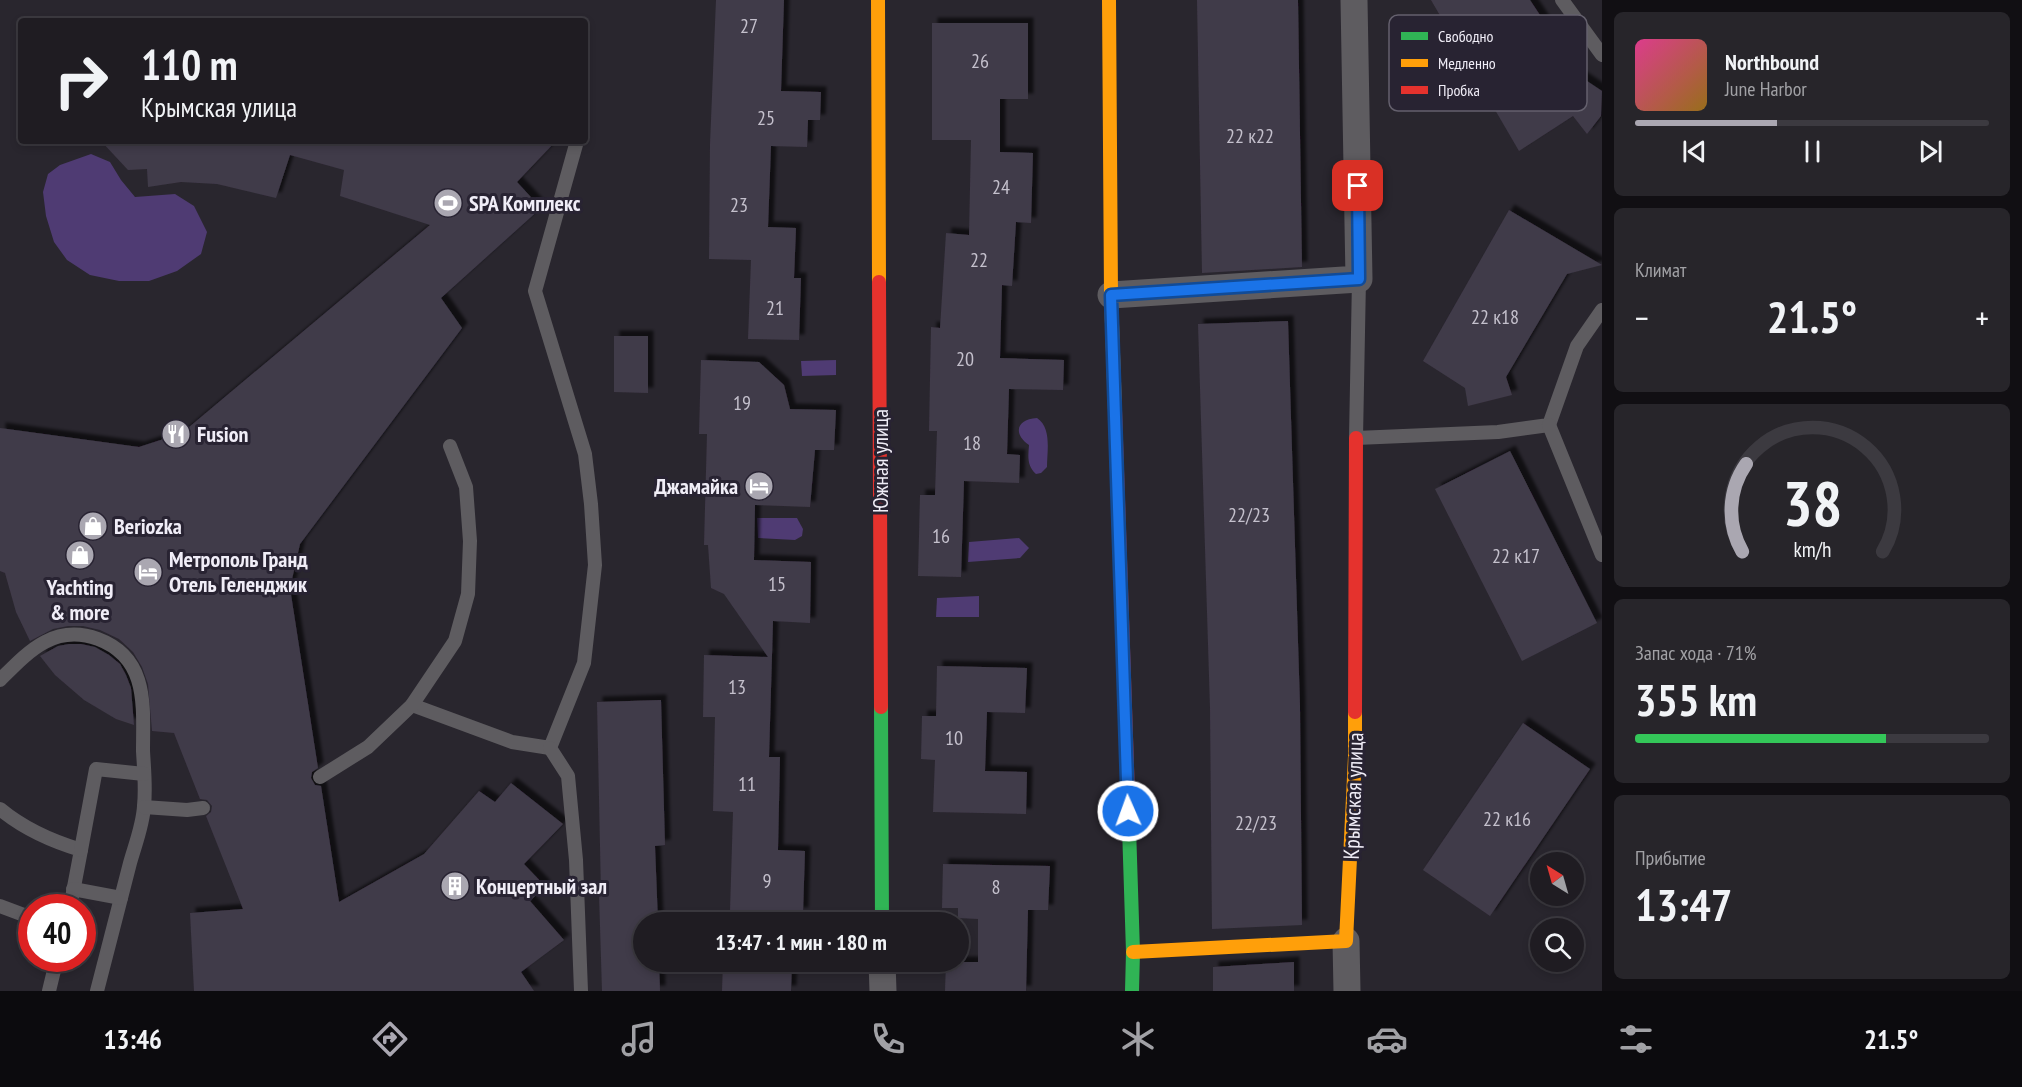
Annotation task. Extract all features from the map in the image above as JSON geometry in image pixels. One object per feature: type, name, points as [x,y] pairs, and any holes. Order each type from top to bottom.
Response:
[{"type":"street","name":"Южная улица","points":[[878,0],[882,912]]},
{"type":"street","points":[[1109,0],[1111,295],[1133,952],[1132,991]]},
{"type":"street","name":"Крымская улица","points":[[1354,0],[1359,279]]},
{"type":"street","points":[[1111,295],[1359,279]]},
{"type":"street","name":"Крымская улица","points":[[1346,940],[1356,756],[1356,438]]},
{"type":"street","points":[[1133,952],[1346,940],[1349,989]]},
{"type":"street","points":[[882,972],[883,991]]},
{"type":"lane","points":[[1562,0],[1573,15]]},
{"type":"lane","points":[[1587,34],[1602,55]]},
{"type":"lane","points":[[550,748],[584,663],[595,565],[585,453],[535,291],[576,144]]},
{"type":"lane","name":"Крымская улица","points":[[1356,438],[1359,279]]},
{"type":"lane","points":[[1602,310],[1577,346],[1549,425],[1602,555]]},
{"type":"lane","points":[[1356,438],[1498,432],[1549,425]]},
{"type":"lane","points":[[320,777],[368,747],[412,705],[455,641],[468,594],[470,541],[466,487],[450,446]]},
{"type":"lane","points":[[0,680],[28,652],[51,639],[78,635],[91,637],[115,648],[125,657],[133,669],[142,694],[144,807],[97,991]]},
{"type":"lane","points":[[412,705],[512,742],[550,748],[568,776],[576,860],[581,991]]},
{"type":"lane","points":[[72,894],[96,769],[144,774]]},
{"type":"lane","points":[[144,807],[187,810],[203,808]]},
{"type":"lane","points":[[0,809],[13,820],[50,840],[81,850]]},
{"type":"lane","points":[[73,889],[121,898]]},
{"type":"lane","points":[[0,906],[18,913]]},
{"type":"lane","points":[[49,991],[54,972]]},
{"type":"shaded area","points":[[91,154],[110,162],[135,197],[175,194],[194,206],[207,232],[201,254],[177,271],[149,281],[119,281],[90,275],[67,260],[54,242],[46,216],[43,192],[48,174],[60,165]]},
{"type":"shaded area","points":[[836,360],[836,375],[802,376],[801,361]]},
{"type":"shaded area","points":[[1037,418],[1045,428],[1048,447],[1047,467],[1041,473],[1036,474],[1028,457],[1029,445],[1021,436],[1019,428],[1025,421]]},
{"type":"shaded area","points":[[757,518],[797,518],[803,529],[802,536],[795,540],[758,538]]},
{"type":"shaded area","points":[[1019,538],[1029,548],[1020,558],[968,562],[969,542]]},
{"type":"shaded area","points":[[979,596],[979,617],[936,617],[937,598]]},
{"type":"building","points":[[716,0],[784,0],[781,91],[821,92],[820,120],[808,120],[807,147],[771,146],[768,227],[796,228],[794,278],[801,278],[799,340],[748,339],[751,260],[709,259],[710,144]]},
{"type":"building","points":[[1197,0],[1298,0],[1302,267],[1202,273]]},
{"type":"building","points":[[1431,0],[1530,0],[1540,15],[1440,15]]},
{"type":"building","points":[[932,23],[1028,23],[1028,99],[1000,99],[1000,152],[1033,153],[1031,223],[1016,222],[1012,286],[1002,285],[1000,358],[1064,360],[1063,390],[1009,389],[1007,454],[1020,455],[1019,483],[964,481],[961,577],[918,576],[920,495],[935,495],[937,431],[929,431],[931,327],[940,328],[946,233],[969,235],[971,140],[932,140]]},
{"type":"building","points":[[1587,81],[1602,91],[1601,116],[1587,134],[1573,116],[1519,151],[1496,111],[1587,111]]},
{"type":"building","points":[[104,144],[553,144],[517,182],[541,208],[441,298],[462,328],[300,544],[290,588],[318,768],[312,772],[311,778],[315,785],[321,786],[339,902],[424,854],[479,791],[495,802],[511,783],[563,824],[524,864],[545,886],[530,901],[564,940],[521,972],[534,991],[194,991],[190,913],[243,909],[206,816],[211,812],[212,806],[207,800],[200,799],[174,733],[152,731],[148,684],[142,667],[133,652],[119,639],[100,630],[83,626],[68,626],[53,629],[30,641],[16,612],[5,573],[0,571],[0,428],[139,447],[182,433],[430,225],[340,196],[344,170],[290,155],[276,198],[217,184],[181,182],[148,187],[147,169],[128,170]]},
{"type":"building","points":[[1509,210],[1602,265],[1567,274],[1506,377],[1512,395],[1468,406],[1465,388],[1423,361]]},
{"type":"building","points":[[1288,321],[1300,706],[1302,925],[1212,929],[1210,708],[1198,324]]},
{"type":"building","points":[[614,336],[648,336],[648,393],[614,392]]},
{"type":"building","points":[[701,360],[759,362],[784,385],[790,409],[836,410],[834,450],[815,450],[810,507],[755,505],[754,560],[811,562],[810,623],[773,621],[769,757],[780,757],[778,850],[805,851],[803,912],[730,911],[733,812],[713,811],[715,717],[703,717],[704,655],[768,657],[724,594],[711,588],[708,545],[704,545],[707,434],[699,434]]},
{"type":"building","points":[[1510,451],[1597,623],[1522,661],[1435,489]]},
{"type":"building","points":[[69,644],[95,647],[120,664],[131,688],[134,725],[116,719],[84,700],[55,675],[40,656],[58,646]]},
{"type":"building","points":[[937,666],[1027,668],[1025,713],[987,712],[985,771],[1027,772],[1026,814],[933,812],[935,760],[921,759],[922,716],[936,716]]},
{"type":"building","points":[[661,700],[665,845],[655,846],[658,912],[633,912],[633,972],[659,972],[660,991],[602,991],[597,702]]},
{"type":"building","points":[[1523,723],[1590,769],[1534,852],[1530,852],[1530,857],[1490,916],[1423,870]]},
{"type":"building","points":[[943,864],[1050,866],[1048,910],[1028,910],[1026,991],[945,991],[946,972],[969,972],[969,962],[978,962],[978,919],[969,919],[969,912],[958,912],[958,908],[942,908]]},
{"type":"building","points":[[1294,962],[1294,991],[1213,991],[1213,967]]},
{"type":"building","points":[[723,972],[792,972],[791,991],[722,991]]},
{"type":"traffic: fast","points":[[881,707],[882,912]]},
{"type":"traffic: fast","points":[[1128,796],[1132,991]]},
{"type":"traffic: slow","points":[[878,0],[879,282]]},
{"type":"traffic: slow","points":[[1109,0],[1111,295],[1115,410]]},
{"type":"traffic: slow","points":[[1133,952],[1346,941],[1355,712]]},
{"type":"traffic: jam","points":[[879,282],[881,707]]},
{"type":"traffic: jam","points":[[1115,410],[1128,796]]},
{"type":"traffic: jam","points":[[1355,712],[1356,438]]},
{"type":"place","name":"SPA Комплекс","points":[[448,203]]},
{"type":"place","name":"Fusion","points":[[176,434]]},
{"type":"place","name":"Джамайка","points":[[759,486]]},
{"type":"place","name":"Beriozka","points":[[93,526]]},
{"type":"place","name":"Yachting & more","points":[[80,555]]},
{"type":"place","name":"Метрополь Гранд Отель Геленджик","points":[[148,572]]},
{"type":"place","name":"Концертный зал","points":[[455,886]]},
{"type":"route","points":[[1128,811],[1111,295],[1359,279],[1358,186]]}]
